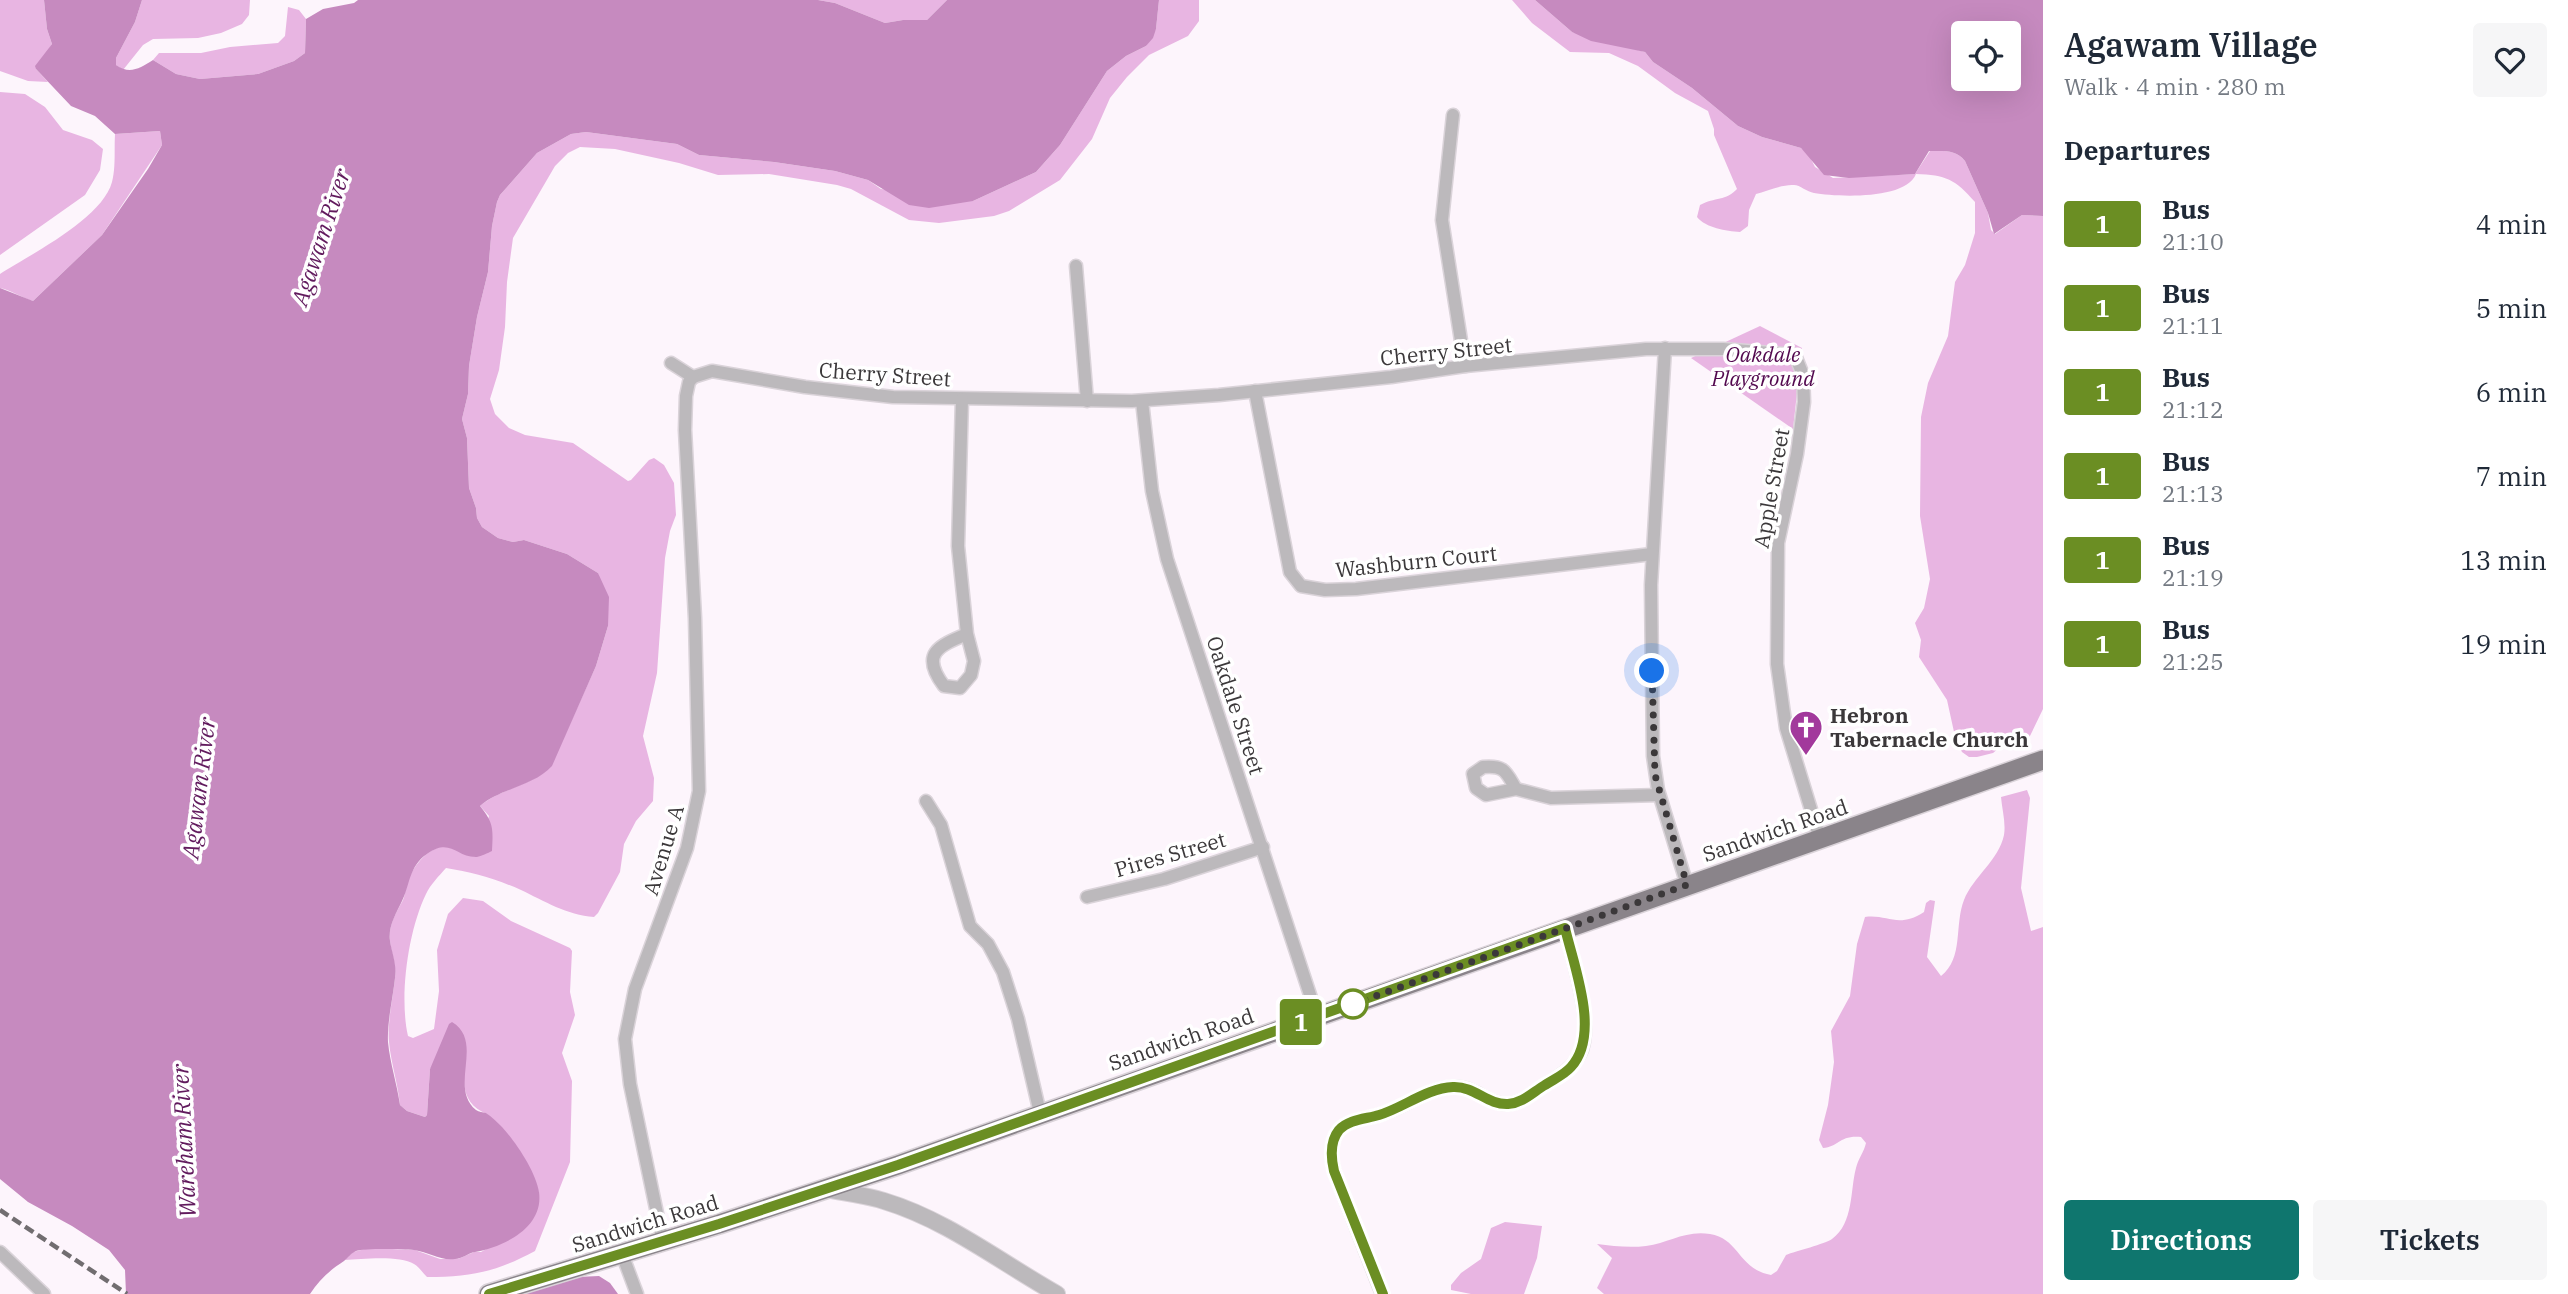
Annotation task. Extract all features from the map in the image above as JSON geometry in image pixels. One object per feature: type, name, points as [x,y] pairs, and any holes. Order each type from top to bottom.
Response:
[{"type":"main road","name":"Sandwich Road","points":[[489,1294],[825,1189],[2043,760]]},
{"type":"street","points":[[1453,115],[1443,220],[1465,366]]},
{"type":"street","points":[[1076,266],[1087,401]]},
{"type":"street","points":[[1665,348],[1652,554],[1653,756],[1660,795],[1687,885]]},
{"type":"street","name":"Cherry Street","points":[[693,377],[712,371],[863,395],[1142,401],[1391,377],[1465,366],[1665,348]]},
{"type":"street","name":"Apple Street","points":[[1665,348],[1786,353],[1795,355],[1801,366],[1804,402],[1801,428],[1778,543],[1777,664],[1788,735],[1819,839]]},
{"type":"street","points":[[671,363],[693,377]]},
{"type":"street","name":"Avenue A","points":[[663,1241],[630,1084],[625,1039],[635,989],[687,848],[699,791],[694,585],[685,430],[687,390],[693,377]]},
{"type":"street","name":"Washburn Court","points":[[1255,391],[1290,572],[1301,586],[1308,589],[1340,590],[1652,554]]},
{"type":"street","points":[[962,399],[958,546],[967,634]]},
{"type":"street","name":"Oakdale Street","points":[[1142,401],[1152,491],[1167,559],[1317,1016]]},
{"type":"street","points":[[1516,789],[1551,798],[1660,795]]},
{"type":"street","points":[[926,801],[941,825],[970,926],[994,953],[1012,995],[1040,1113]]},
{"type":"street","name":"Pires Street","points":[[1087,897],[1164,879],[1263,847]]},
{"type":"street","points":[[1382,1294],[1334,1171],[1332,1157],[1336,1135],[1342,1127],[1352,1122],[1378,1115],[1449,1087],[1474,1090],[1494,1103],[1515,1103],[1570,1068],[1584,1046],[1586,1033],[1578,982],[1565,928]]},
{"type":"street","points":[[825,1189],[884,1201],[919,1214],[1057,1294]]},
{"type":"street","points":[[0,1252],[44,1294]]},
{"type":"street","points":[[622,1254],[637,1294]]},
{"type":"green space","points":[[0,0],[44,0],[47,29],[52,44],[36,69],[48,82],[28,81],[0,71]]},
{"type":"green space","points":[[142,0],[250,0],[249,15],[242,24],[221,33],[198,38],[153,39],[143,45],[123,70],[116,65],[116,58],[135,22]]},
{"type":"green space","points":[[818,0],[947,0],[927,20],[885,23],[835,3]]},
{"type":"green space","points":[[1159,0],[1199,0],[1199,21],[1188,36],[1149,55],[1127,77],[1110,98],[1092,139],[1060,180],[1009,211],[994,216],[939,223],[909,220],[851,189],[837,185],[769,174],[718,175],[615,149],[580,147],[568,153],[555,166],[513,238],[499,370],[490,399],[495,414],[509,428],[525,435],[573,443],[628,481],[654,458],[664,465],[674,483],[676,515],[665,558],[657,673],[643,736],[654,778],[653,801],[636,821],[624,844],[620,872],[594,917],[565,910],[493,879],[446,868],[428,891],[414,926],[404,1003],[408,1036],[413,1038],[434,1029],[439,991],[437,950],[448,914],[463,898],[483,901],[511,921],[572,951],[570,992],[575,1015],[562,1053],[572,1081],[570,1162],[535,1251],[495,1268],[443,1277],[427,1277],[414,1264],[400,1259],[345,1260],[353,1252],[369,1248],[415,1250],[440,1259],[458,1259],[481,1252],[512,1236],[527,1224],[536,1206],[539,1192],[487,1114],[470,1102],[464,1082],[434,1064],[430,1069],[427,1115],[425,1117],[407,1111],[400,1105],[389,1035],[395,972],[390,931],[411,874],[423,857],[440,847],[453,848],[476,857],[489,816],[480,806],[536,778],[551,766],[596,666],[608,626],[598,573],[567,554],[524,540],[513,542],[498,538],[482,527],[469,488],[467,438],[462,419],[468,394],[469,366],[477,317],[488,272],[492,226],[500,195],[537,153],[571,134],[586,132],[677,144],[699,155],[835,171],[868,180],[881,189],[973,201],[1036,172],[1060,145],[1107,71],[1126,56],[1146,46],[1156,29]]},
{"type":"green space","points":[[1512,0],[1535,0],[1572,32],[1645,52],[1653,62],[1692,88],[1738,126],[1762,137],[1801,148],[1809,155],[1815,167],[1833,178],[1915,174],[1930,151],[1949,152],[1958,154],[1965,161],[1988,213],[1991,230],[1995,234],[2022,215],[2043,216],[2043,709],[2029,738],[2005,743],[1993,753],[1977,757],[1969,757],[1962,752],[1956,741],[1947,700],[1919,657],[1921,640],[1915,623],[1924,608],[1930,579],[1920,516],[1921,417],[1928,383],[1948,336],[1955,282],[1965,265],[1975,233],[1975,202],[1962,188],[1943,177],[1916,174],[1910,182],[1899,188],[1870,195],[1825,194],[1790,185],[1756,194],[1749,210],[1748,226],[1740,232],[1711,226],[1697,217],[1700,205],[1729,195],[1737,189],[1714,135],[1708,111],[1675,93],[1638,66],[1609,53],[1570,52],[1532,23]]},
{"type":"green space","points":[[288,7],[299,10],[306,19],[305,53],[294,61],[258,74],[200,79],[176,74],[153,60],[159,53],[201,53],[230,47],[278,43],[285,36]]},
{"type":"green space","points":[[0,92],[25,94],[45,107],[63,130],[92,140],[103,149],[100,170],[85,195],[0,255]]},
{"type":"green space","points":[[160,131],[162,145],[102,235],[33,301],[0,288],[0,274],[64,234],[95,209],[106,196],[113,176],[115,134]]},
{"type":"green space","name":"Oakdale Playground","points":[[1760,326],[1802,348],[1793,429],[1691,358]]},
{"type":"green space","points":[[2027,790],[2030,798],[2021,888],[2031,931],[2043,927],[2043,1294],[1604,1294],[1597,1288],[1612,1258],[1597,1244],[1640,1247],[1685,1235],[1710,1234],[1728,1242],[1752,1267],[1771,1275],[1777,1271],[1786,1255],[1828,1241],[1839,1232],[1848,1215],[1856,1168],[1866,1143],[1861,1137],[1854,1137],[1823,1148],[1819,1140],[1828,1105],[1834,1062],[1831,1031],[1850,996],[1857,944],[1865,917],[1907,920],[1924,912],[1926,903],[1930,900],[1935,901],[1927,957],[1941,976],[1948,969],[1956,951],[1964,900],[2001,844],[2005,826],[2001,797]]},
{"type":"green space","points":[[1505,1222],[1542,1226],[1537,1258],[1524,1294],[1471,1294],[1451,1290],[1451,1285],[1461,1273],[1481,1259],[1491,1228]]},
{"type":"water","points":[[44,0],[142,0],[135,22],[116,58],[116,65],[130,70],[153,60],[176,74],[200,79],[258,74],[294,61],[305,53],[306,19],[323,9],[358,0],[818,0],[835,3],[885,23],[927,20],[947,0],[1159,0],[1153,38],[1146,46],[1126,56],[1107,71],[1060,145],[1036,172],[973,201],[929,208],[909,205],[868,180],[835,171],[699,155],[677,144],[586,132],[571,134],[537,153],[500,195],[492,226],[488,272],[477,317],[469,366],[468,394],[462,419],[467,438],[469,488],[482,527],[498,538],[513,542],[524,540],[567,554],[598,573],[609,597],[608,626],[596,666],[552,766],[536,778],[480,806],[492,827],[492,851],[477,857],[442,847],[427,854],[413,870],[390,930],[395,973],[388,1035],[400,1105],[407,1111],[425,1117],[430,1069],[449,1024],[452,1022],[461,1031],[466,1041],[465,1089],[468,1100],[476,1110],[495,1120],[513,1141],[530,1167],[539,1192],[539,1205],[535,1216],[519,1234],[498,1246],[450,1259],[414,1250],[356,1251],[325,1276],[310,1294],[126,1294],[125,1270],[109,1250],[28,1202],[0,1179],[0,288],[33,301],[102,235],[162,145],[160,131],[115,134],[95,116],[71,106],[36,69],[35,66],[52,44],[47,29]]},
{"type":"water","points":[[1535,0],[2043,0],[2043,216],[2022,215],[1994,234],[1988,213],[1965,161],[1958,154],[1949,152],[1929,151],[1915,174],[1849,178],[1824,175],[1801,148],[1762,137],[1738,126],[1692,88],[1653,62],[1645,52],[1591,41],[1572,32]]},
{"type":"water","points":[[599,1276],[610,1283],[618,1294],[519,1294],[577,1277]]},
{"type":"railway","points":[[0,1210],[127,1294]]},
{"type":"bus line","name":"1","points":[[489,1294],[719,1224],[898,1165],[1565,928],[1578,982],[1586,1033],[1584,1046],[1570,1068],[1515,1103],[1494,1103],[1474,1090],[1449,1087],[1378,1115],[1352,1122],[1342,1127],[1336,1135],[1332,1157],[1334,1171],[1383,1294]]},
{"type":"place","name":"Hebron Tabernacle Church","points":[[1806,757]]},
{"type":"route","points":[[1353,1004],[1687,885],[1655,775],[1652,671]]},
{"type":"water label","name":"Agawam River","points":[[320,237]]},
{"type":"water label","name":"Agawam River","points":[[198,788]]},
{"type":"water label","name":"Wareham River","points":[[183,1141]]}]
